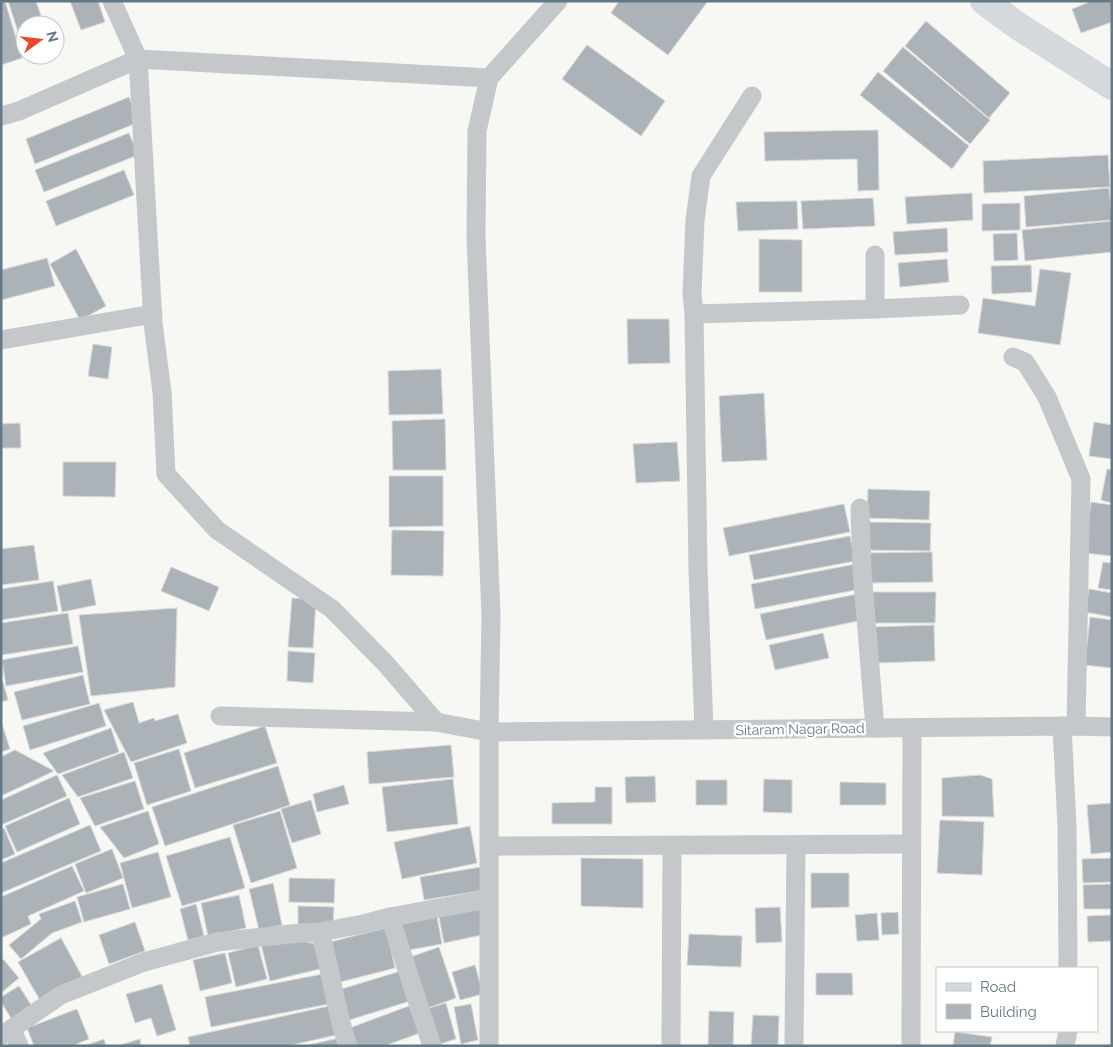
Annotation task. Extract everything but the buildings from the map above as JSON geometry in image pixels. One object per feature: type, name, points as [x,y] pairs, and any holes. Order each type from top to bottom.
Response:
[{"type":"street","points":[[112,1],[138,59],[152,314],[162,392],[166,474],[217,530],[332,609],[386,664],[436,722]]},
{"type":"street","points":[[489,1046],[490,606],[476,237],[477,131],[489,78],[558,1]]},
{"type":"street","points":[[984,1],[1018,26],[1112,86]]},
{"type":"street","points":[[1,116],[20,111],[138,59],[489,78]]},
{"type":"street","points":[[704,730],[698,569],[694,314],[692,294],[695,220],[701,176],[752,96]]},
{"type":"street","points":[[875,255],[875,308]]},
{"type":"street","points":[[694,314],[960,305]]},
{"type":"street","points":[[1,340],[152,314]]},
{"type":"street","points":[[1013,357],[1025,362],[1047,397],[1081,478],[1069,726],[1067,826],[1068,967]]},
{"type":"street","points":[[860,508],[862,570],[875,728]]},
{"type":"street","name":"Sitaram Nagar Road","points":[[220,716],[436,722],[489,732],[1112,727]]},
{"type":"street","points":[[911,1046],[912,728]]},
{"type":"street","points":[[490,846],[911,844]]},
{"type":"street","points":[[794,1046],[796,845]]},
{"type":"street","points":[[671,1046],[672,846]]},
{"type":"street","points":[[11,1037],[61,995],[144,962],[217,942],[320,932],[488,899]]},
{"type":"street","points":[[390,917],[432,1046]]},
{"type":"street","points":[[320,932],[348,1046]]},
{"type":"street","points":[[1065,1046],[1068,1032]]}]
